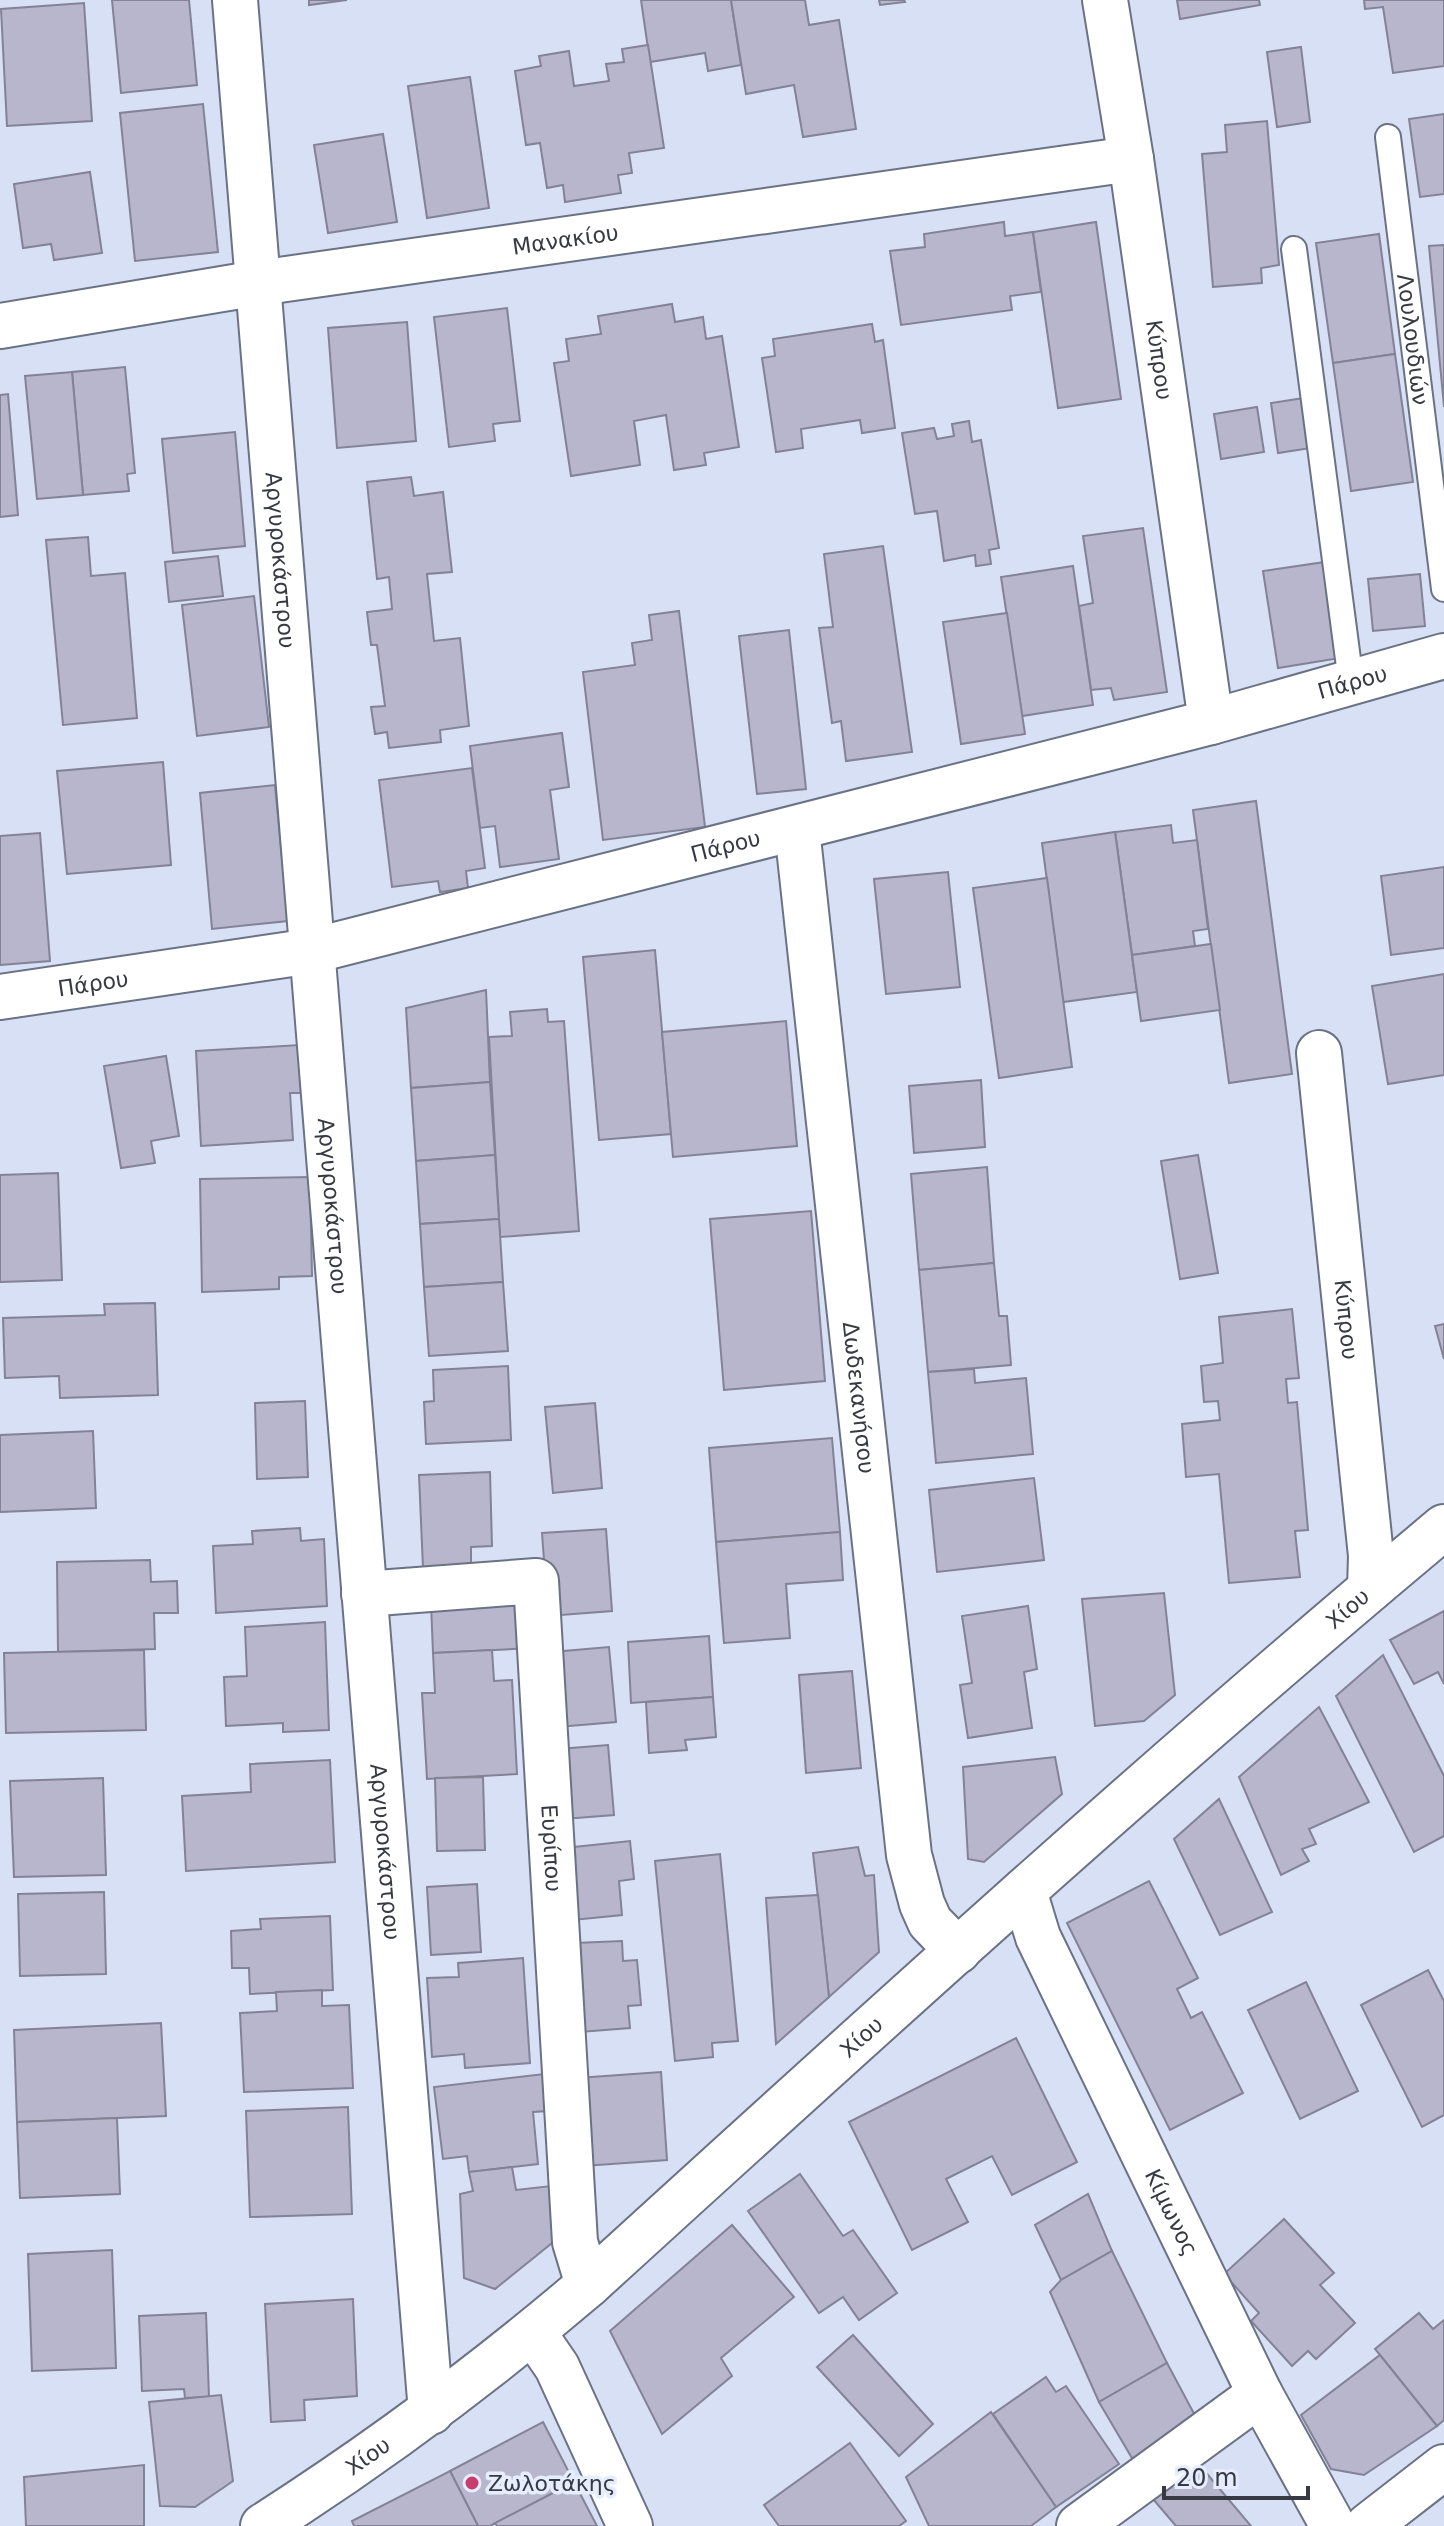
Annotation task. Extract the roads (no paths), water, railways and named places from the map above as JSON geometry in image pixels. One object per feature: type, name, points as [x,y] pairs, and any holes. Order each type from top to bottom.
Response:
[{"type":"street","name":"Αργυροκάστρου","points":[[235,0],[431,2412]]},
{"type":"street","name":"Κύπρου","points":[[1105,0],[1131,159],[1211,722]]},
{"type":"street","name":"Μανακίου","points":[[0,326],[258,283],[1131,159]]},
{"type":"street","name":"Πάρου","points":[[0,997],[312,951],[1211,722],[1444,656]]},
{"type":"street","name":"Δωδεκανήσου","points":[[797,829],[909,1855],[930,1922],[958,1951]]},
{"type":"street","name":"Κύπρου","points":[[1319,1053],[1371,1556],[1370,1589]]},
{"type":"street","name":"Χίου","points":[[284,2520],[431,2412],[588,2285],[1024,1891],[1444,1527]]},
{"type":"street","name":"Ευρίπου","points":[[364,1594],[536,1581],[575,2242],[588,2285]]},
{"type":"street","name":"Κίμωνος","points":[[1024,1891],[1038,1937],[1260,2394],[1333,2526]]},
{"type":"street","points":[[533,2332],[557,2367],[630,2526]]},
{"type":"street","points":[[1079,2526],[1260,2394]]},
{"type":"street","points":[[1368,2526],[1444,2467]]},
{"type":"lane","name":"Λουλουδιών","points":[[1388,137],[1444,589]]},
{"type":"lane","points":[[1294,249],[1351,682]]},
{"type":"place","name":"Ζωλοτάκης","points":[[472,2483]]}]
